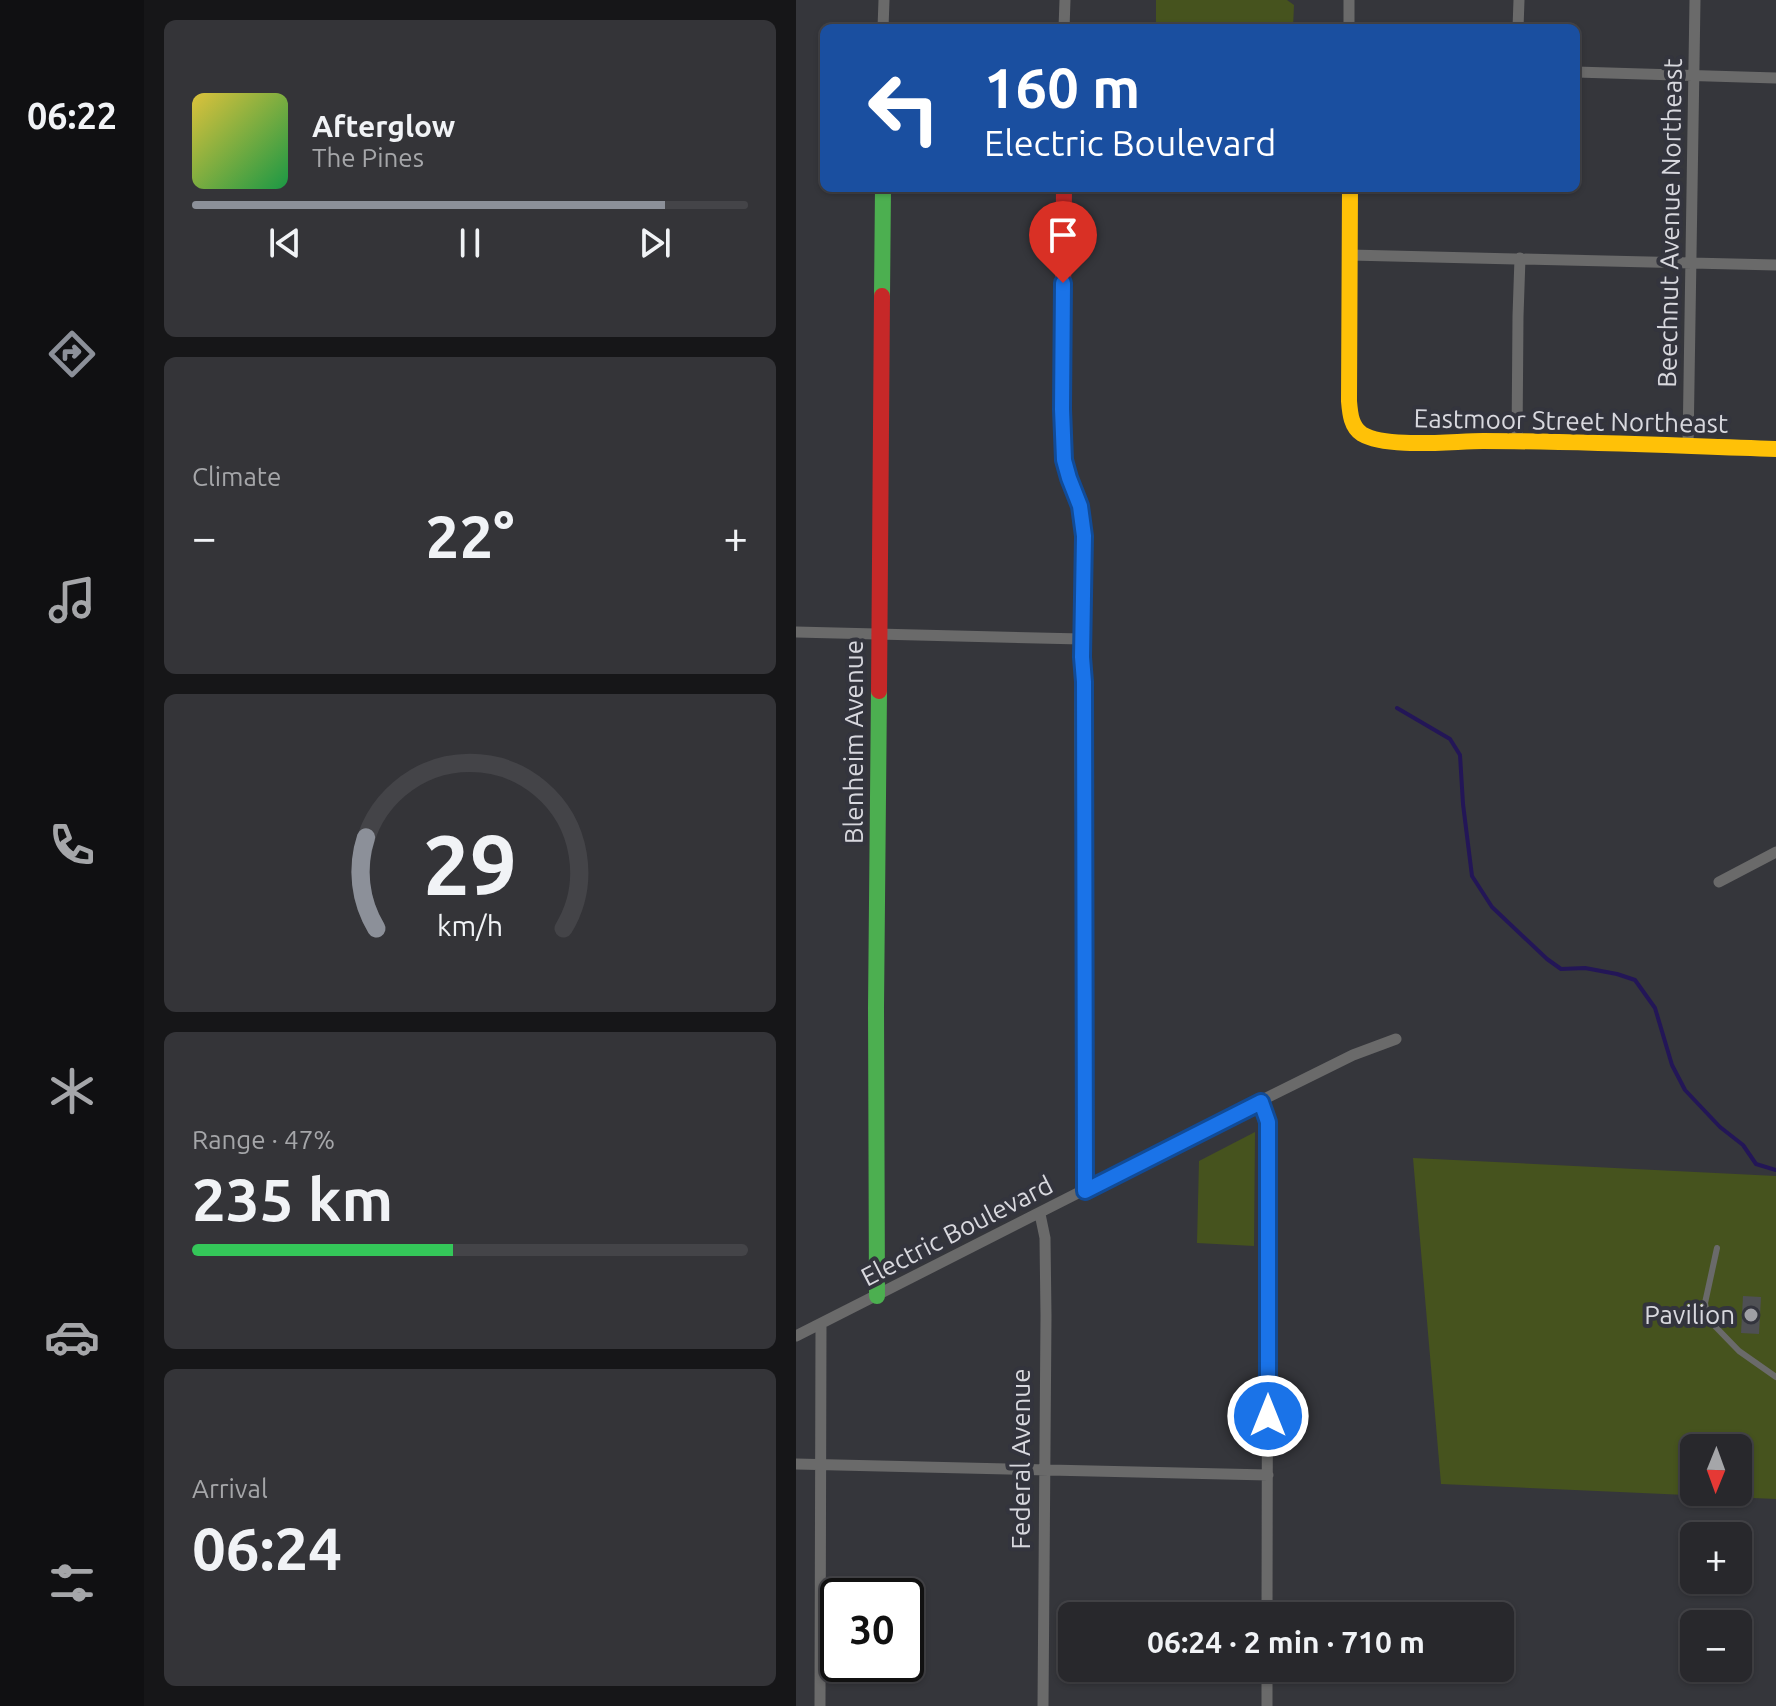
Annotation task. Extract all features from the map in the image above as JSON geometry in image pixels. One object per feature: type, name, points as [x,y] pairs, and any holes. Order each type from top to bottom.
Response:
[{"type":"street","points":[[883,24],[884,0]]},
{"type":"street","points":[[1064,24],[1065,0]]},
{"type":"street","points":[[1349,0],[1349,24]]},
{"type":"street","points":[[1518,24],[1519,0]]},
{"type":"street","name":"Beechnut Avenue Northeast","points":[[1688,447],[1695,0]]},
{"type":"street","points":[[1580,72],[1776,78]]},
{"type":"street","name":"Blenheim Avenue","points":[[877,1296],[883,192]]},
{"type":"street","points":[[1064,192],[1064,460],[1082,516],[1084,536],[1085,1191]]},
{"type":"street","points":[[1350,192],[1350,255],[1776,265]]},
{"type":"street","name":"Eastmoor Street Northeast","points":[[1350,255],[1350,412],[1354,425],[1366,436],[1402,441],[1776,449]]},
{"type":"street","points":[[1517,442],[1520,258]]},
{"type":"street","points":[[796,632],[1082,639]]},
{"type":"street","points":[[1719,882],[1776,852]]},
{"type":"street","name":"Electric Boulevard","points":[[796,1336],[1353,1055],[1396,1039]]},
{"type":"street","points":[[1261,1102],[1268,1122],[1267,1602]]},
{"type":"street","name":"Federal Avenue","points":[[1040,1214],[1045,1238],[1043,1706]]},
{"type":"street","points":[[820,1706],[821,1324]]},
{"type":"street","points":[[796,1464],[1268,1475]]},
{"type":"street","points":[[1267,1682],[1267,1706]]},
{"type":"lane","points":[[1717,1248],[1705,1303],[1708,1319],[1739,1351],[1776,1377]]},
{"type":"green space","points":[[1156,0],[1287,0],[1294,5],[1293,24],[1156,24]]},
{"type":"green space","points":[[1255,1132],[1254,1246],[1197,1243],[1199,1161]]},
{"type":"green space","points":[[1413,1158],[1776,1176],[1776,1499],[1752,1498],[1752,1434],[1680,1434],[1680,1495],[1441,1484]]},
{"type":"building","name":"Pavilion","points":[[1743,1296],[1761,1297],[1759,1334],[1741,1333]]},
{"type":"waterway","points":[[1397,708],[1450,739],[1460,755],[1472,876],[1492,907],[1561,969],[1585,968],[1635,980],[1655,1008],[1672,1065],[1685,1090],[1720,1127],[1743,1145],[1756,1164],[1776,1170]]},
{"type":"traffic: fast","points":[[882,296],[883,192]]},
{"type":"traffic: fast","points":[[877,1296],[879,691]]},
{"type":"traffic: slow","points":[[1350,192],[1349,401],[1353,424],[1362,434],[1373,439],[1403,443],[1556,442],[1776,449]]},
{"type":"traffic: slow","points":[[1082,629],[1085,1191]]},
{"type":"traffic: jam","points":[[1064,192],[1064,460],[1080,506],[1084,536],[1082,629]]},
{"type":"traffic: jam","points":[[879,691],[882,296]]},
{"type":"place","name":"Pavilion","points":[[1751,1315]]},
{"type":"route","points":[[1063,283],[1064,460],[1080,506],[1084,536],[1085,1191],[1261,1102],[1268,1122],[1268,1416]]}]
